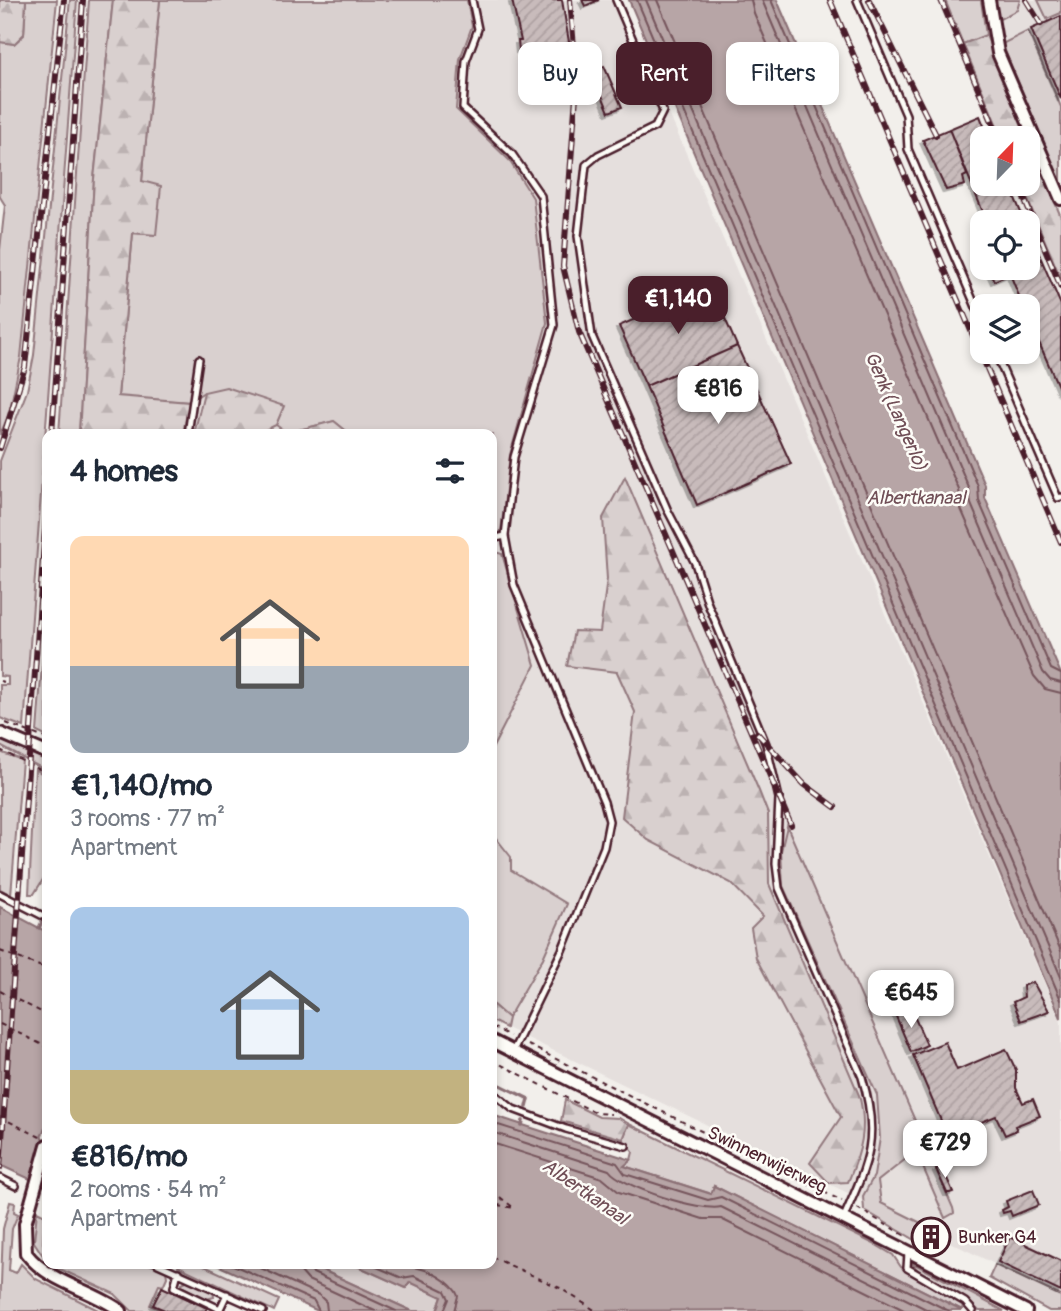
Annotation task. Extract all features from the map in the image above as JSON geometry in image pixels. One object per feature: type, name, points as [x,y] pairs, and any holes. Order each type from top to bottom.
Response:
[{"type":"street","points":[[989,0],[998,53],[1061,199]]},
{"type":"street","points":[[0,733],[42,751]]},
{"type":"street","name":"Swinnenwijerweg","points":[[497,1043],[844,1217],[909,1244],[1026,1311]]},
{"type":"street","points":[[42,1150],[25,1224],[26,1253],[35,1265],[42,1269]]},
{"type":"street","points":[[42,1269],[121,1311]]},
{"type":"lane","points":[[472,0],[478,29],[466,61],[463,108],[512,154],[541,196],[554,325],[514,457],[505,536],[514,585],[604,802],[609,821],[604,847],[562,950],[513,1051]]},
{"type":"lane","points":[[616,0],[663,111],[655,127],[598,155],[586,165],[578,236],[592,335],[667,511],[695,563],[708,604],[747,694],[773,767],[779,798],[776,863],[779,888],[862,1077],[870,1105],[873,1132],[868,1157],[844,1217]]},
{"type":"lane","points":[[856,0],[906,115],[908,149],[970,294]]},
{"type":"lane","points":[[189,429],[199,359]]},
{"type":"lane","points":[[1000,364],[1058,498],[1061,497]]},
{"type":"lane","points":[[497,538],[505,536]]},
{"type":"lane","points":[[0,894],[42,915]]},
{"type":"lane","points":[[497,1096],[513,1109],[566,1129],[626,1146]]},
{"type":"lane","points":[[0,1178],[16,1186]]},
{"type":"lane","points":[[909,1244],[907,1268],[965,1302],[973,1311]]},
{"type":"lane","points":[[170,1269],[263,1311]]},
{"type":"lane","points":[[178,1272],[174,1287],[219,1310],[227,1294]]},
{"type":"path","points":[[0,721],[42,737]]},
{"type":"path","points":[[0,750],[42,771]]},
{"type":"path","points":[[0,951],[42,967]]},
{"type":"path","points":[[0,991],[42,1012]]},
{"type":"path","points":[[0,1024],[42,1044]]},
{"type":"path","points":[[497,1030],[893,1226],[909,1244]]},
{"type":"path","points":[[497,1063],[596,1113],[617,1115]]},
{"type":"path","points":[[0,1117],[42,1140]]},
{"type":"path","points":[[497,1195],[514,1208],[497,1205]]},
{"type":"path","points":[[497,1259],[560,1288],[596,1311]]},
{"type":"shaded area","points":[[160,0],[620,0],[638,42],[616,42],[616,105],[665,105],[1061,1022],[1061,1296],[497,1023],[497,429],[184,429],[188,402],[131,275],[133,233],[156,235],[142,181]]},
{"type":"shaded area","points":[[1020,0],[1038,0],[1047,19],[1061,13],[1061,107],[1028,32],[1002,44],[996,21],[1017,10]]},
{"type":"green space","points":[[0,0],[26,0],[24,34],[14,44],[0,42]]},
{"type":"green space","points":[[26,0],[57,0],[21,357],[9,414],[0,435],[0,250],[5,205],[0,197],[0,42],[14,44],[24,35]]},
{"type":"green space","points":[[70,0],[77,0],[46,429],[42,429],[42,480],[24,727],[0,718],[0,685],[8,685],[8,677],[0,676],[0,461],[27,391],[34,355]]},
{"type":"green space","points":[[89,0],[113,0],[94,179],[79,429],[59,429]]},
{"type":"green space","points":[[113,0],[160,0],[142,181],[161,186],[156,235],[133,233],[118,396],[189,402],[184,429],[79,429],[94,179]]},
{"type":"green space","points":[[160,0],[467,0],[472,26],[460,59],[456,109],[509,160],[533,198],[547,323],[510,455],[501,532],[497,533],[497,429],[344,429],[334,421],[303,429],[282,429],[276,425],[283,406],[204,392],[189,402],[118,397],[133,233],[156,235],[142,181]]},
{"type":"green space","points":[[945,0],[981,0],[986,35],[963,44]]},
{"type":"green space","points":[[994,0],[1020,0],[1017,10],[996,21]]},
{"type":"green space","points":[[1038,0],[1061,0],[1061,13],[1047,19]]},
{"type":"green space","points":[[1028,31],[1061,107],[1061,183],[1040,134],[1040,126],[1037,126],[1002,44]]},
{"type":"green space","points":[[986,35],[1024,126],[997,126],[963,44]]},
{"type":"green space","points":[[1040,166],[1061,217],[1061,279],[1040,229],[1040,210],[1032,210],[1026,196],[1040,196]]},
{"type":"green space","points":[[226,387],[284,406],[276,425],[268,429],[195,429],[204,392]]},
{"type":"green space","points":[[334,421],[344,429],[303,429]]},
{"type":"green space","points":[[625,477],[768,814],[769,884],[859,1095],[863,1118],[862,1140],[848,1182],[829,1183],[810,1163],[841,1117],[756,958],[751,928],[763,916],[731,883],[648,840],[622,817],[635,712],[617,672],[567,666],[574,631],[600,632],[607,579],[603,518]]},
{"type":"green space","points":[[497,552],[502,554],[535,665],[497,739]]},
{"type":"green space","points":[[42,664],[42,734],[37,732]]},
{"type":"green space","points":[[0,740],[42,758],[42,768],[0,746]]},
{"type":"green space","points":[[0,752],[22,760],[11,895],[0,889]]},
{"type":"green space","points":[[35,769],[42,774],[42,881],[34,894],[29,894]]},
{"type":"green space","points":[[787,826],[953,1208],[954,1213],[945,1218],[916,1151],[878,1181],[881,1203],[929,1227],[939,1221],[940,1242],[929,1248],[864,1210],[863,1196],[874,1176],[880,1138],[877,1095],[783,886],[781,851]]},
{"type":"green space","points":[[497,839],[511,857],[511,870],[567,904],[543,958],[508,1018],[497,1008]]},
{"type":"green space","points":[[497,1008],[508,1018],[506,1028],[497,1024]]},
{"type":"green space","points":[[565,1100],[599,1117],[619,1118],[629,1124],[623,1139],[561,1121]]},
{"type":"green space","points":[[629,1124],[876,1245],[893,1255],[901,1267],[963,1304],[962,1310],[714,1186],[712,1194],[624,1166],[631,1160],[633,1152],[623,1139]]},
{"type":"green space","points":[[10,1202],[15,1203],[14,1212],[18,1214],[12,1229],[9,1270],[16,1273],[21,1264],[36,1279],[100,1311],[0,1311],[3,1229]]},
{"type":"green space","points":[[37,1211],[42,1214],[42,1254],[34,1242]]},
{"type":"green space","points":[[911,1262],[1004,1311],[979,1311],[926,1276]]},
{"type":"green space","points":[[995,1265],[1061,1296],[1061,1311],[1049,1311],[989,1278]]},
{"type":"green space","points":[[60,1269],[166,1271],[167,1277],[163,1286],[159,1285],[150,1305],[163,1311],[132,1311],[115,1294]]},
{"type":"green space","points":[[184,1269],[211,1269],[279,1300],[274,1311]]},
{"type":"green space","points":[[320,1269],[364,1269],[406,1288],[410,1282],[442,1297],[437,1311],[412,1311]]},
{"type":"green space","points":[[188,1280],[213,1291],[214,1297],[207,1299],[183,1287],[182,1283]]},
{"type":"water","name":"Albertkanaal","points":[[629,0],[777,0],[795,42],[726,42],[726,105],[822,105],[985,485],[985,498],[1061,674],[1061,1018],[674,105],[712,105],[712,42],[647,42]]},
{"type":"water","points":[[0,907],[42,929],[42,1185],[0,1165]]},
{"type":"water","name":"Albertkanaal","points":[[497,1117],[631,1160],[624,1166],[711,1194],[714,1186],[962,1310],[437,1311],[442,1297],[410,1282],[406,1288],[364,1269],[497,1269]]},
{"type":"water","points":[[226,1269],[320,1269],[412,1311],[318,1311]]},
{"type":"building","points":[[512,0],[562,0],[569,42],[518,42],[521,41]]},
{"type":"building","points":[[582,0],[599,0],[585,6]]},
{"type":"building","points":[[1061,16],[1061,99],[1031,29]]},
{"type":"building","points":[[604,66],[616,93],[616,105],[622,107],[609,112],[602,96]]},
{"type":"building","points":[[980,116],[984,126],[970,126],[970,180],[949,129]]},
{"type":"building","points":[[949,129],[967,175],[963,177],[965,185],[946,190],[923,140]]},
{"type":"building","points":[[976,196],[1014,196],[1020,210],[982,210]]},
{"type":"building","points":[[1040,256],[1061,305],[1061,393],[1040,345],[1040,294],[1018,294],[1012,280],[1040,280]]},
{"type":"building","points":[[711,286],[737,346],[646,386],[619,326]]},
{"type":"building","points":[[737,346],[791,464],[697,505],[646,386]]},
{"type":"building","points":[[1033,982],[1049,1011],[1021,1021],[1013,1002],[1024,997],[1023,986]]},
{"type":"building","points":[[910,1007],[927,1045],[911,1052],[895,1014]]},
{"type":"building","points":[[945,1042],[957,1070],[1006,1049],[1016,1070],[1016,1088],[1023,1103],[1033,1099],[1040,1116],[1015,1126],[1017,1130],[1005,1135],[996,1116],[976,1124],[984,1144],[956,1156],[913,1055]]},
{"type":"building","points":[[942,1167],[953,1192],[947,1193],[936,1169]]},
{"type":"building","points":[[1033,1190],[1039,1205],[1012,1216],[1010,1211],[1003,1213],[1002,1210],[1008,1207],[1006,1201]]},
{"type":"building","name":"Bunker G4","points":[[928,1231],[934,1231],[938,1238],[934,1245],[928,1245],[924,1241],[924,1235]]},
{"type":"building","points":[[1010,1237],[1061,1261],[1061,1292],[998,1262]]},
{"type":"building","points":[[162,1287],[207,1308],[205,1311],[167,1311],[153,1305]]},
{"type":"waterway","points":[[39,928],[42,922]]},
{"type":"waterway","points":[[497,1083],[529,1099],[527,1107]]},
{"type":"waterway","points":[[522,1125],[523,1121]]},
{"type":"railway","points":[[0,448],[25,367],[64,0]]},
{"type":"railway","points":[[52,429],[83,0]]},
{"type":"railway","points":[[570,0],[577,83],[563,266],[579,332],[791,825]]},
{"type":"railway","points":[[830,0],[1061,542]]},
{"type":"railway","points":[[869,0],[936,135]]},
{"type":"railway","points":[[941,0],[994,126]]},
{"type":"railway","points":[[1026,0],[1041,24]]},
{"type":"railway","points":[[1023,196],[1061,287]]},
{"type":"railway","points":[[0,1168],[42,572]]},
{"type":"railway","points":[[757,733],[804,784],[835,807]]},
{"type":"place","name":"Bunker G4","points":[[931,1237]]},
{"type":"water label","name":"Genk (Langerlo)","points":[[896,411]]}]
